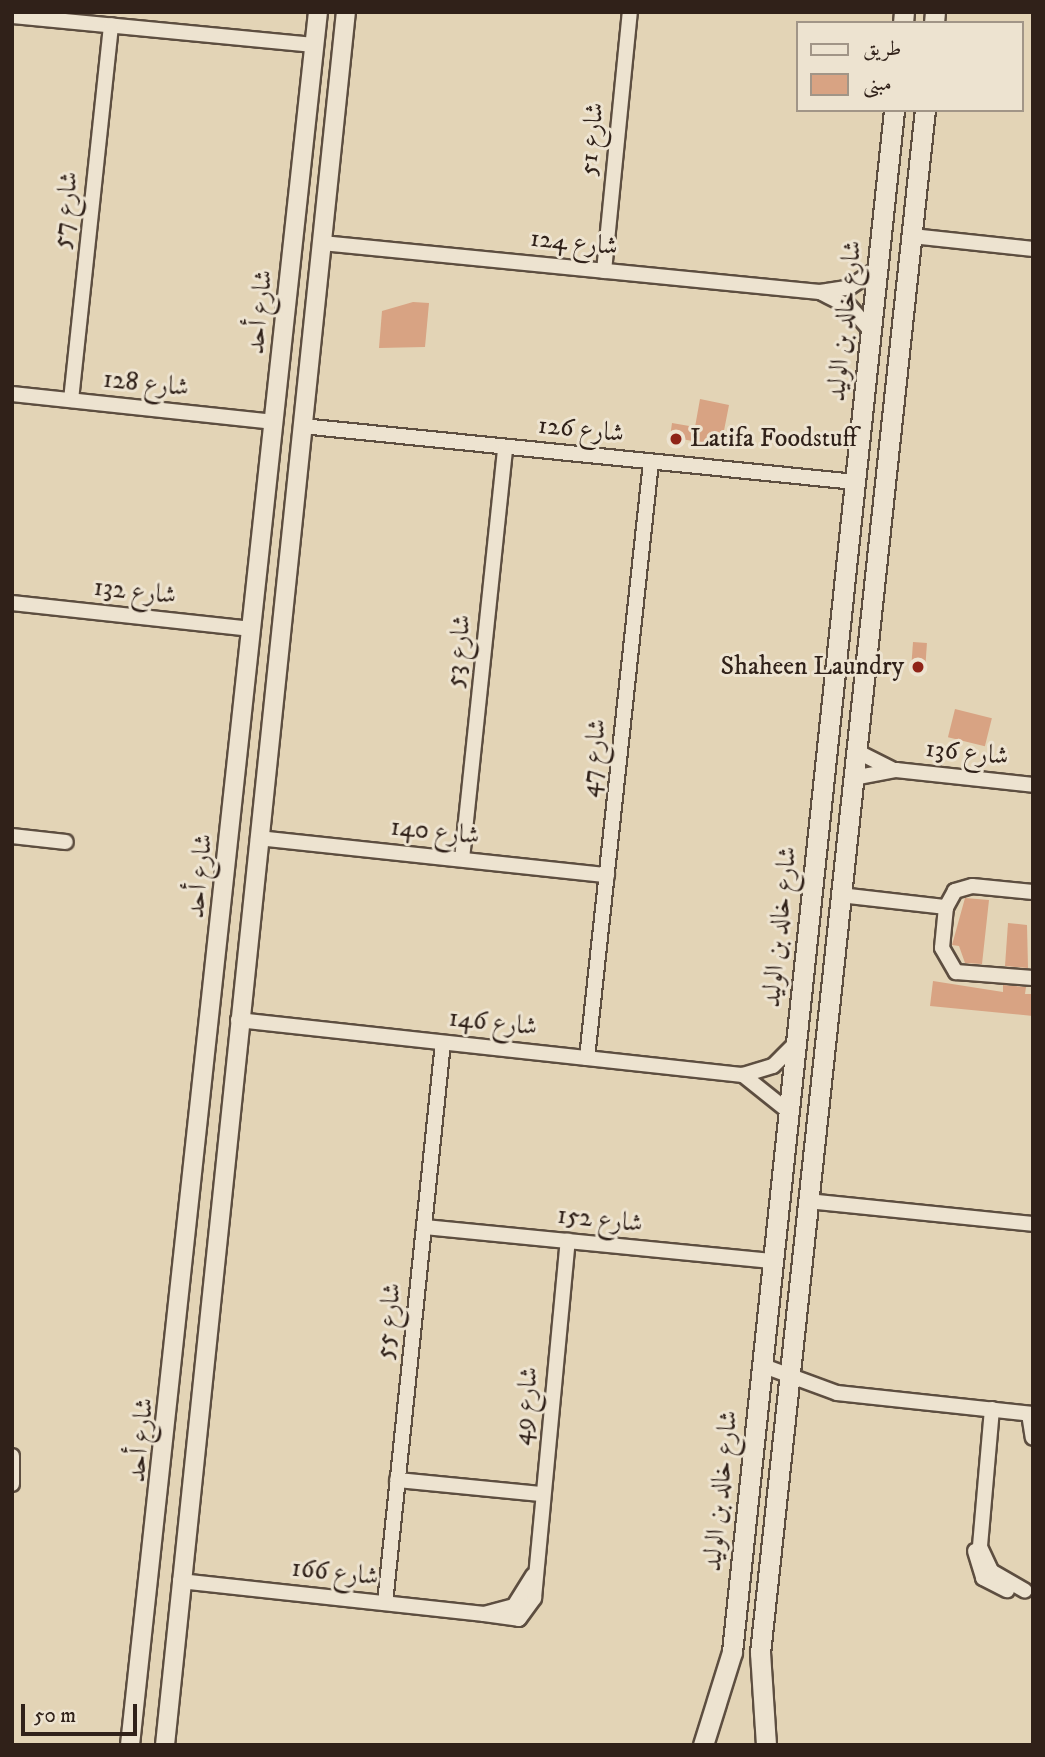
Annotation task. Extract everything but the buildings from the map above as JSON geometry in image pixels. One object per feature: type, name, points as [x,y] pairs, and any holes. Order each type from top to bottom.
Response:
[{"type":"main road","name":"شارع خالد بن الوليد","points":[[703,1745],[732,1652],[894,112]]},
{"type":"main road","points":[[766,1745],[760,1653],[792,1375],[807,1201],[925,112]]},
{"type":"main road","points":[[835,660],[849,671],[865,663]]},
{"type":"main road","points":[[831,701],[847,695],[861,706]]},
{"type":"street","name":"شارع أحد","points":[[130,1745],[143,1665],[318,12]]},
{"type":"street","name":"شارع أحد","points":[[165,1745],[170,1668],[346,12]]},
{"type":"street","name":"شارع 51","points":[[604,271],[630,12]]},
{"type":"street","points":[[12,16],[315,45]]},
{"type":"street","name":"شارع 57","points":[[71,400],[111,25]]},
{"type":"street","points":[[912,236],[1033,249]]},
{"type":"street","name":"شارع 124","points":[[322,243],[820,292],[850,287],[877,269]]},
{"type":"street","name":"شارع 124","points":[[820,292],[850,307],[871,331]]},
{"type":"street","name":"شارع 128","points":[[12,394],[275,422]]},
{"type":"street","name":"شارع 126","points":[[302,426],[855,482]]},
{"type":"street","points":[[272,448],[284,441],[299,451]]},
{"type":"street","name":"شارع 53","points":[[462,859],[505,447]]},
{"type":"street","name":"شارع 47","points":[[587,1058],[651,462]]},
{"type":"street","name":"شارع 132","points":[[12,603],[252,629]]},
{"type":"street","name":"شارع 136","points":[[856,751],[896,770]]},
{"type":"street","name":"شارع 136","points":[[853,778],[896,770],[1033,785]]},
{"type":"street","points":[[12,836],[66,842]]},
{"type":"street","name":"شارع 140","points":[[258,838],[607,875]]},
{"type":"street","points":[[1033,892],[963,887],[946,907],[942,955],[950,968],[1033,978]]},
{"type":"street","points":[[840,895],[946,907]]},
{"type":"street","points":[[222,916],[239,923],[249,916]]},
{"type":"street","name":"شارع 146","points":[[238,1020],[743,1075],[773,1066],[794,1045]]},
{"type":"street","name":"شارع 55","points":[[385,1603],[443,1043]]},
{"type":"street","points":[[743,1075],[788,1111]]},
{"type":"street","points":[[807,1201],[1033,1224]]},
{"type":"street","name":"شارع 152","points":[[424,1227],[772,1261]]},
{"type":"street","name":"شارع 49","points":[[534,1575],[568,1241]]},
{"type":"street","points":[[186,1262],[214,1265]]},
{"type":"street","points":[[761,1365],[837,1393],[1031,1414],[1033,1438]]},
{"type":"street","points":[[992,1409],[975,1559],[983,1578],[1000,1589],[1029,1591]]},
{"type":"street","points":[[12,1456],[12,1482]]},
{"type":"street","points":[[397,1480],[541,1494]]},
{"type":"street","name":"شارع 166","points":[[180,1581],[484,1614],[512,1620],[524,1615],[534,1598],[534,1575]]},
{"type":"street","points":[[143,1665],[159,1675],[170,1668]]},
{"type":"place","name":"Latifa Foodstuff","points":[[676,439]]},
{"type":"place","name":"Shaheen Laundry","points":[[918,667]]}]
